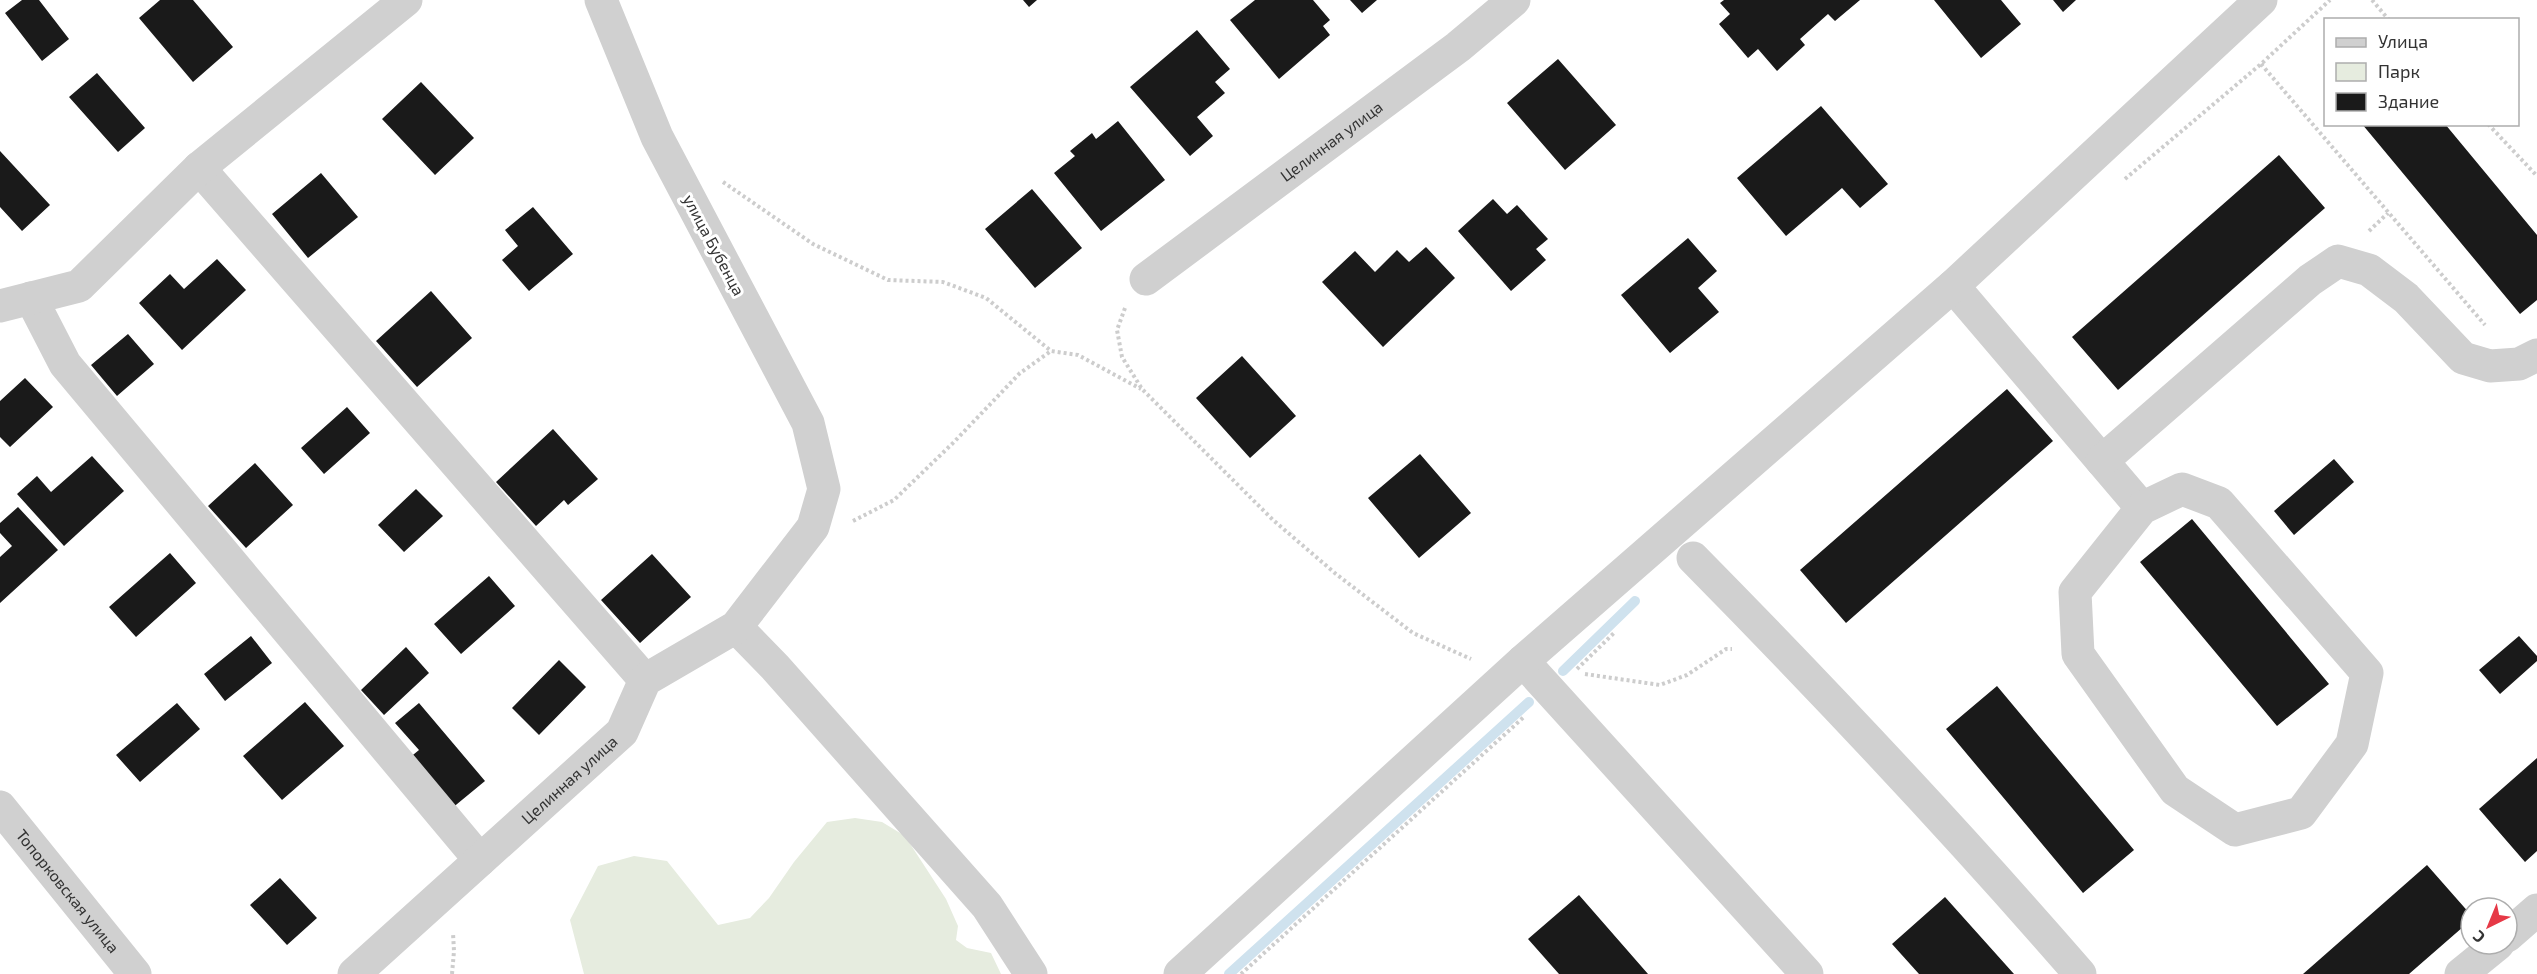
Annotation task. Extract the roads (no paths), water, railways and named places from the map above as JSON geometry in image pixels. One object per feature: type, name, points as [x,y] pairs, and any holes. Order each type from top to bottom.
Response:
[{"type":"street","points":[[406,0],[200,168],[78,286],[15,302],[480,860]]},
{"type":"street","name":"улица Бубенца","points":[[601,0],[657,137],[808,423],[824,489],[813,527],[736,627]]},
{"type":"street","name":"Целинная улица","points":[[1146,279],[1458,47],[1514,0]]},
{"type":"street","points":[[1180,974],[1515,669],[1953,286],[2261,0]]},
{"type":"street","points":[[200,168],[645,680],[736,627],[775,667],[987,906],[1031,974]]},
{"type":"street","points":[[2102,461],[2310,280],[2338,261],[2369,270],[2406,298],[2463,358],[2490,366],[2531,368]]},
{"type":"street","points":[[1953,286],[2142,508]]},
{"type":"street","points":[[2182,489],[2219,503],[2367,673],[2352,744],[2301,813],[2235,830],[2175,790],[2078,654],[2075,592],[2142,508],[2182,489]]},
{"type":"street","points":[[1693,558],[1985,864],[2080,974]]},
{"type":"street","points":[[1515,669],[1807,974]]},
{"type":"street","name":"Целинная улица","points":[[354,974],[622,732],[645,680]]},
{"type":"street","name":"Топорковская улица","points":[[0,807],[135,974]]},
{"type":"street","points":[[2519,926],[2537,910]]},
{"type":"street","points":[[2461,974],[2483,956]]},
{"type":"waterway","points":[[1563,671],[1635,601]]},
{"type":"waterway","points":[[1229,974],[1529,702]]}]
